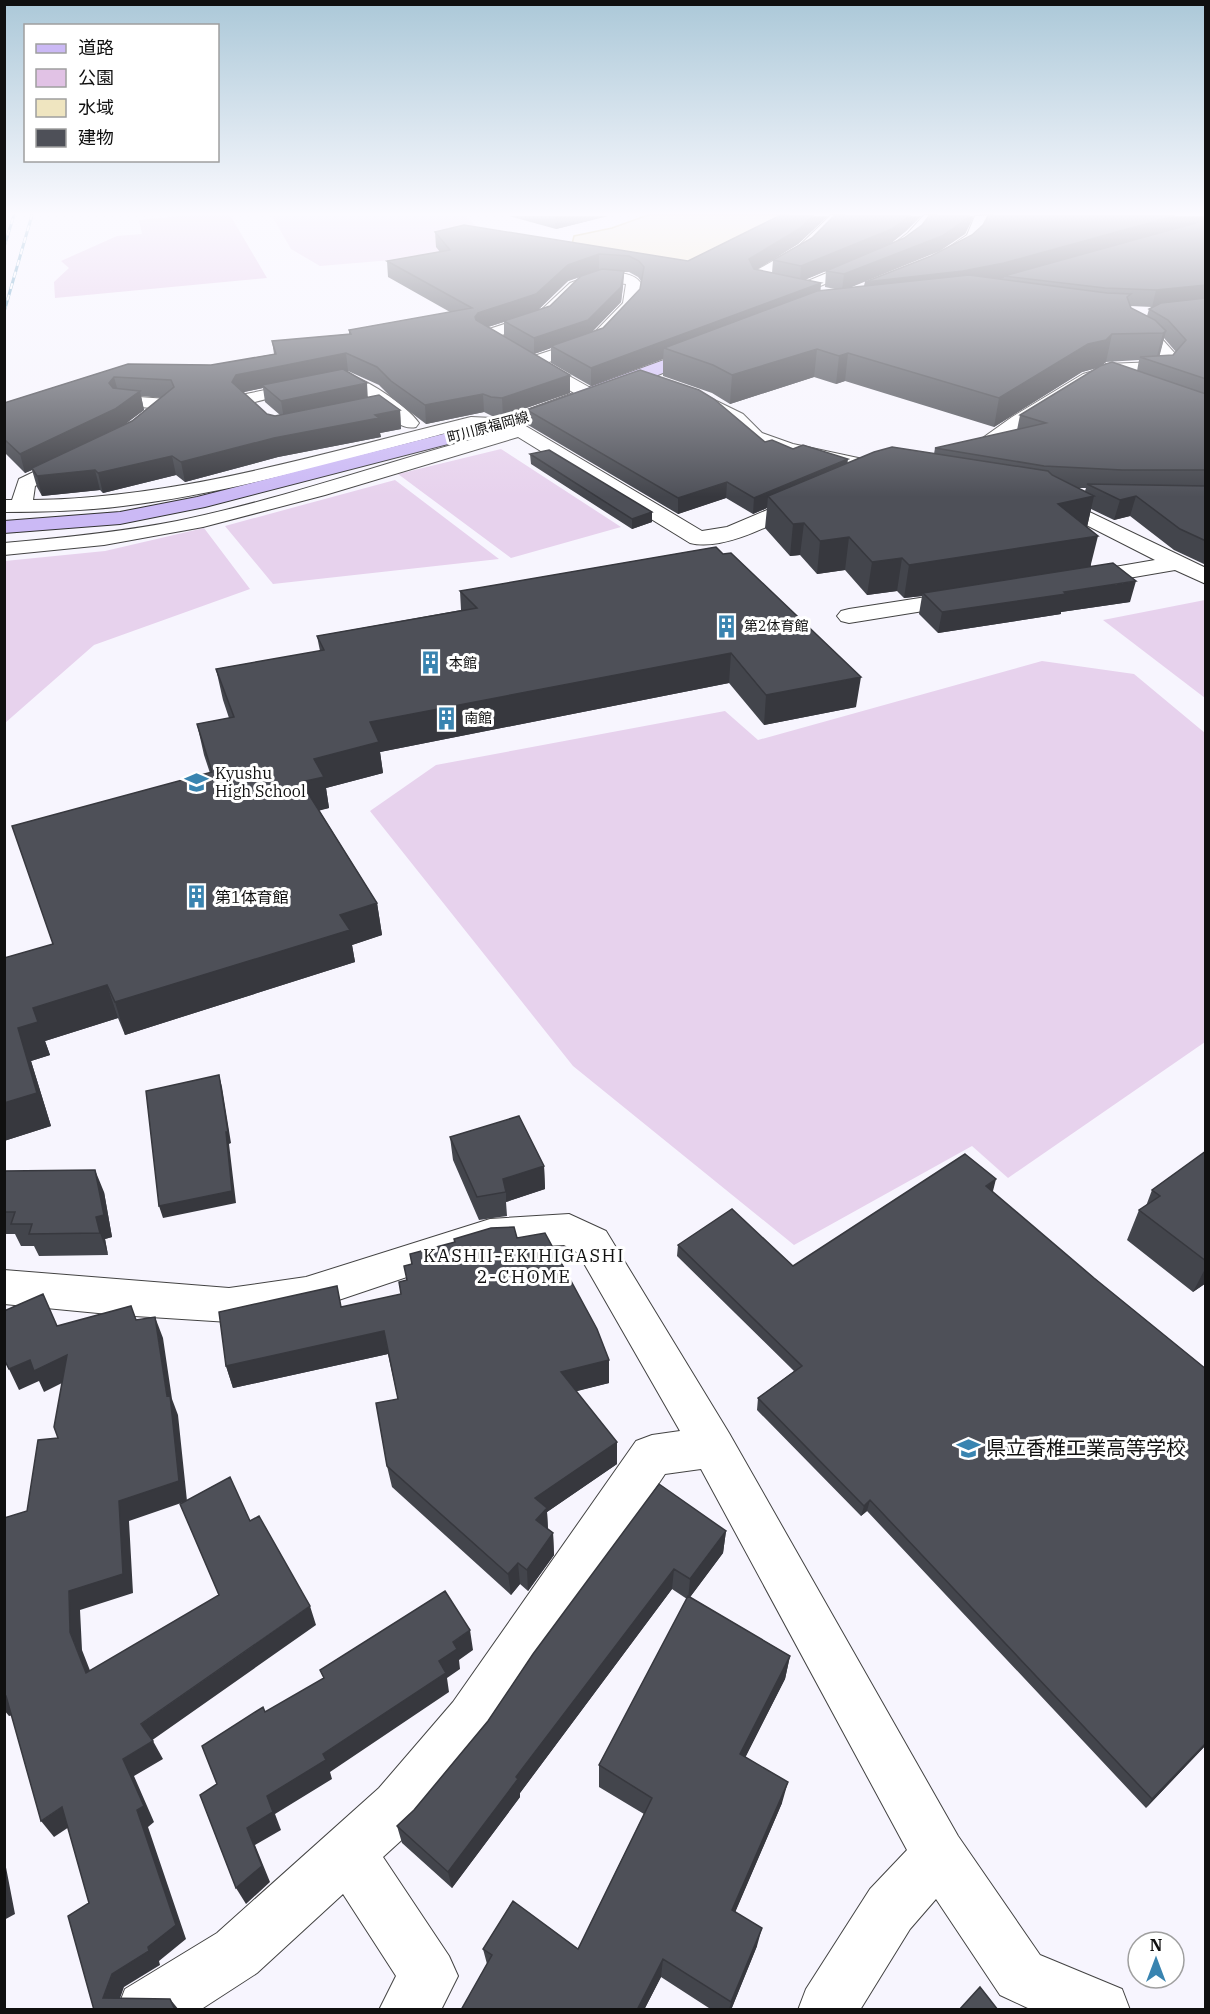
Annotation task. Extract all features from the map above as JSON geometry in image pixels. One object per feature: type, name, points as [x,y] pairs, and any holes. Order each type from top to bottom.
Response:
[{"type":"main road","name":"町川原福岡線","points":[[4,527],[120,518],[198,503],[515,427],[725,342]]},
{"type":"street","points":[[551,309],[544,316],[486,335],[590,395]]},
{"type":"street","points":[[532,362],[568,352],[595,341],[625,309]]},
{"type":"street","points":[[938,455],[982,447],[1018,421],[1089,378],[1107,373],[1112,368],[1162,367],[1171,358],[1156,342],[1132,331],[1131,324],[1146,314],[1121,313]]},
{"type":"street","points":[[1107,373],[1142,385]]},
{"type":"street","points":[[640,376],[662,384]]},
{"type":"street","points":[[262,413],[246,399],[347,378],[372,391],[385,405],[424,434]]},
{"type":"street","points":[[684,392],[705,399],[737,418],[755,437],[788,448],[877,469],[909,467]]},
{"type":"street","points":[[125,400],[167,404],[128,434]]},
{"type":"street","points":[[364,409],[385,405]]},
{"type":"street","points":[[13,506],[104,502],[156,496],[209,486],[471,422],[515,427],[698,538],[732,533],[825,492]]},
{"type":"street","points":[[4,549],[92,542],[201,522],[324,489],[515,427]]},
{"type":"street","points":[[13,506],[26,483],[98,449]]},
{"type":"street","points":[[846,483],[877,469]]},
{"type":"street","points":[[1084,496],[1035,493],[1206,577]]},
{"type":"street","points":[[1065,582],[1178,562]]},
{"type":"street","points":[[849,616],[985,595]]},
{"type":"street","points":[[4,1287],[229,1305],[306,1294],[489,1234],[569,1229],[592,1242],[713,1447],[939,1855],[1020,1975],[1101,2010]]},
{"type":"street","points":[[146,2010],[237,1953],[398,1807],[471,1720],[652,1455],[713,1447]]},
{"type":"street","points":[[348,1852],[429,1976],[408,2010]]},
{"type":"street","points":[[827,2010],[890,1909],[939,1855]]},
{"type":"shaded area","points":[[501,449],[621,527],[511,558],[398,474]]},
{"type":"shaded area","points":[[395,480],[499,559],[273,584],[225,526]]},
{"type":"shaded area","points":[[204,528],[250,589],[94,645],[5,723],[5,561],[105,551]]},
{"type":"shaded area","points":[[1205,600],[1205,698],[1103,620]]},
{"type":"shaded area","points":[[1042,661],[1134,674],[1205,733],[1205,1042],[1008,1178],[972,1146],[794,1245],[573,1066],[370,811],[436,765],[725,711],[758,740]]},
{"type":"building","points":[[466,309],[490,309],[478,313],[476,320],[570,375],[502,398],[483,394],[425,405],[391,381],[377,367],[346,353],[236,375],[232,382],[267,414],[275,416],[379,395],[400,410],[375,415],[379,418],[274,438],[181,462],[172,456],[98,473],[95,470],[37,476],[32,468],[132,421],[174,387],[171,380],[114,377],[109,383],[113,388],[140,391],[115,409],[20,454],[4,439],[4,403],[128,364],[211,365],[276,354],[272,341],[351,334],[349,330]]},
{"type":"building","points":[[541,309],[599,309],[588,320],[534,338],[504,321]]},
{"type":"building","points":[[621,309],[751,309],[591,368],[551,346],[603,328]]},
{"type":"building","points":[[769,309],[1133,309],[1155,320],[1166,331],[1163,333],[1112,334],[1106,340],[1088,344],[999,398],[848,353],[839,356],[817,349],[732,375],[713,365],[664,348]]},
{"type":"building","points":[[1149,309],[1206,309],[1206,379],[1140,357],[1173,355],[1186,340],[1168,320]]},
{"type":"building","points":[[1112,362],[1206,394],[1206,470],[1122,470],[1044,466],[935,448],[1046,423],[1020,415],[1100,366]]},
{"type":"building","points":[[343,369],[367,383],[281,401],[262,385]]},
{"type":"building","points":[[640,370],[699,390],[714,399],[765,442],[772,440],[793,449],[803,445],[848,459],[754,498],[727,482],[678,498],[527,410]]},
{"type":"building","points":[[892,447],[1048,471],[1094,496],[1058,504],[1098,536],[909,565],[902,558],[872,562],[849,537],[820,541],[804,523],[793,524],[768,496],[874,452]]},
{"type":"building","points":[[549,450],[652,512],[632,519],[530,454]]},
{"type":"building","points":[[1087,484],[1206,486],[1206,541],[1180,529],[1136,496],[1120,500]]},
{"type":"building","points":[[716,547],[723,554],[731,553],[861,677],[766,695],[731,653],[370,722],[379,742],[314,759],[324,777],[301,782],[377,903],[340,915],[350,930],[115,1002],[107,985],[33,1008],[38,1022],[18,1028],[37,1093],[4,1103],[4,958],[53,944],[12,826],[212,772],[197,724],[234,717],[216,669],[324,650],[317,636],[477,608],[460,591]]},
{"type":"building","points":[[1113,563],[1136,581],[942,612],[923,593]]},
{"type":"building","points":[[219,1075],[228,1132],[226,1132],[232,1191],[159,1206],[146,1091]]},
{"type":"building","points":[[519,1116],[544,1166],[503,1179],[506,1192],[477,1197],[450,1137]]},
{"type":"building","points":[[1206,1151],[1206,1261],[1139,1210],[1160,1196],[1152,1190]]},
{"type":"building","points":[[965,1154],[996,1179],[986,1186],[1206,1369],[1206,1743],[1152,1799],[870,1500],[864,1506],[758,1398],[802,1366],[678,1245],[732,1209],[793,1266]]},
{"type":"building","points":[[95,1170],[104,1215],[96,1217],[100,1233],[29,1234],[32,1224],[11,1224],[15,1212],[4,1212],[4,1171]]},
{"type":"building","points":[[514,1227],[517,1238],[545,1233],[597,1329],[609,1360],[561,1372],[617,1442],[535,1498],[547,1508],[536,1520],[553,1533],[527,1570],[518,1563],[508,1574],[387,1466],[376,1403],[398,1399],[384,1331],[226,1366],[219,1312],[337,1286],[341,1307],[401,1294],[399,1282],[407,1280],[404,1266],[412,1264],[410,1254],[455,1242],[454,1239],[491,1228]]},
{"type":"building","points":[[43,1294],[57,1326],[131,1306],[136,1320],[155,1317],[167,1396],[170,1395],[179,1481],[119,1501],[123,1574],[69,1591],[70,1632],[86,1673],[219,1595],[180,1504],[230,1477],[250,1521],[259,1516],[310,1606],[141,1724],[153,1741],[123,1759],[144,1806],[137,1810],[176,1925],[148,1947],[149,1951],[112,1974],[103,1998],[170,1999],[175,2010],[94,2010],[68,1916],[89,1903],[62,1807],[41,1821],[6,1696],[4,1696],[4,1518],[27,1511],[38,1440],[58,1438],[54,1427],[67,1355],[34,1371],[30,1360],[9,1369],[4,1359],[4,1311]]},
{"type":"building","points":[[659,1484],[726,1531],[690,1579],[674,1569],[516,1777],[518,1779],[448,1872],[397,1826],[414,1810],[488,1721],[533,1654]]},
{"type":"building","points":[[445,1591],[470,1630],[453,1642],[457,1649],[439,1661],[446,1673],[323,1754],[326,1760],[267,1796],[273,1812],[247,1828],[262,1866],[236,1888],[200,1795],[217,1784],[202,1746],[263,1707],[265,1712],[324,1678],[320,1670]]},
{"type":"building","points":[[688,1596],[790,1656],[740,1754],[788,1782],[732,1910],[762,1928],[731,2002],[663,1959],[637,2010],[461,2010],[492,1955],[483,1949],[513,1901],[578,1949],[652,1798],[599,1765]]},
{"type":"building","points":[[980,1987],[998,2010],[959,2010]]},
{"type":"place","name":"第2体育館","points":[[726,626]]},
{"type":"place","name":"本館","points":[[431,663]]},
{"type":"place","name":"南館","points":[[446,718]]},
{"type":"place","name":"Kyushu High School","points":[[197,782]]},
{"type":"place","name":"第1体育館","points":[[197,897]]},
{"type":"place","name":"県立香椎工業高等学校","points":[[968,1448]]},
{"type":"district","name":"KASHII-EKIHIGASHI 2-CHOME","points":[[524,1266]]}]
